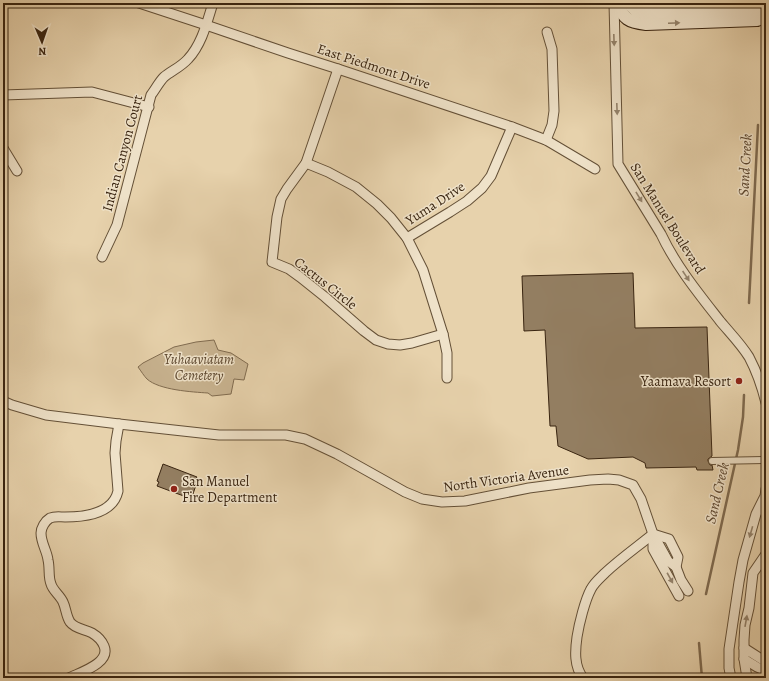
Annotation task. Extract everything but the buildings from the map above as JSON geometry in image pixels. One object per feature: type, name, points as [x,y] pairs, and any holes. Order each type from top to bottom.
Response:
[{"type":"main road","points":[[618,3],[623,15],[628,19],[633,12],[650,13],[756,10],[766,15]]},
{"type":"street","name":"East Piedmont Drive","points":[[139,3],[512,127],[546,140],[595,169]]},
{"type":"street","name":"Indian Canyon Court","points":[[102,257],[117,225],[151,95],[164,77],[188,60],[196,49],[213,3]]},
{"type":"street","name":"San Manuel Boulevard","points":[[614,3],[618,164],[662,234],[671,253],[699,294],[749,358],[756,371],[766,404]]},
{"type":"street","points":[[546,140],[552,125],[554,111],[552,49],[547,32]]},
{"type":"street","name":"Cactus Circle","points":[[338,69],[306,163],[281,199],[276,217],[272,262],[289,269],[300,277],[376,340],[388,344],[400,345],[443,334]]},
{"type":"street","points":[[3,95],[92,92],[149,106]]},
{"type":"street","name":"Yuma Drive","points":[[407,238],[467,201],[482,188],[491,176],[512,127]]},
{"type":"street","points":[[3,148],[17,171]]},
{"type":"street","points":[[306,163],[328,172],[356,187],[377,204],[391,218],[407,238],[423,270],[443,334],[447,353],[448,378]]},
{"type":"street","name":"North Victoria Avenue","points":[[3,401],[46,415],[219,435],[286,435],[305,439],[336,454],[405,492],[422,499],[442,502],[465,501],[529,488],[590,480],[619,480],[633,485],[641,499],[653,534],[654,549],[679,596]]},
{"type":"street","points":[[70,678],[101,661],[104,656],[105,649],[97,636],[74,626],[68,618],[62,601],[51,585],[48,559],[41,534],[46,521],[50,518],[57,516],[93,514],[108,507],[117,497],[118,491],[115,453],[119,424]]},
{"type":"street","points":[[712,460],[766,460]]},
{"type":"street","points":[[731,678],[729,668],[729,649],[743,560],[756,514],[765,496],[766,489]]},
{"type":"street","points":[[583,678],[577,667],[575,655],[576,644],[587,599],[591,588],[612,566],[653,534],[669,539],[678,557],[676,567],[681,580],[688,591]]},
{"type":"street","points":[[748,678],[744,659],[745,625],[749,608],[753,573],[766,554]]},
{"type":"street","points":[[744,648],[766,662]]},
{"type":"street","points":[[744,659],[766,671]]},
{"type":"green space","name":"Yuhaaviatam Cemetery","points":[[214,340],[218,350],[231,353],[248,364],[244,380],[234,379],[231,394],[212,396],[208,393],[176,390],[159,386],[147,379],[138,367],[174,347]]},
{"type":"waterway","name":"Sand Creek","points":[[749,303],[758,125]]},
{"type":"waterway","name":"Sand Creek","points":[[706,594],[738,450],[743,417],[744,395]]},
{"type":"waterway","name":"Sand Creek","points":[[699,643],[702,678]]},
{"type":"place","name":"Yaamava Resort","points":[[739,381]]},
{"type":"place","name":"San Manuel Fire Department","points":[[174,489]]}]
